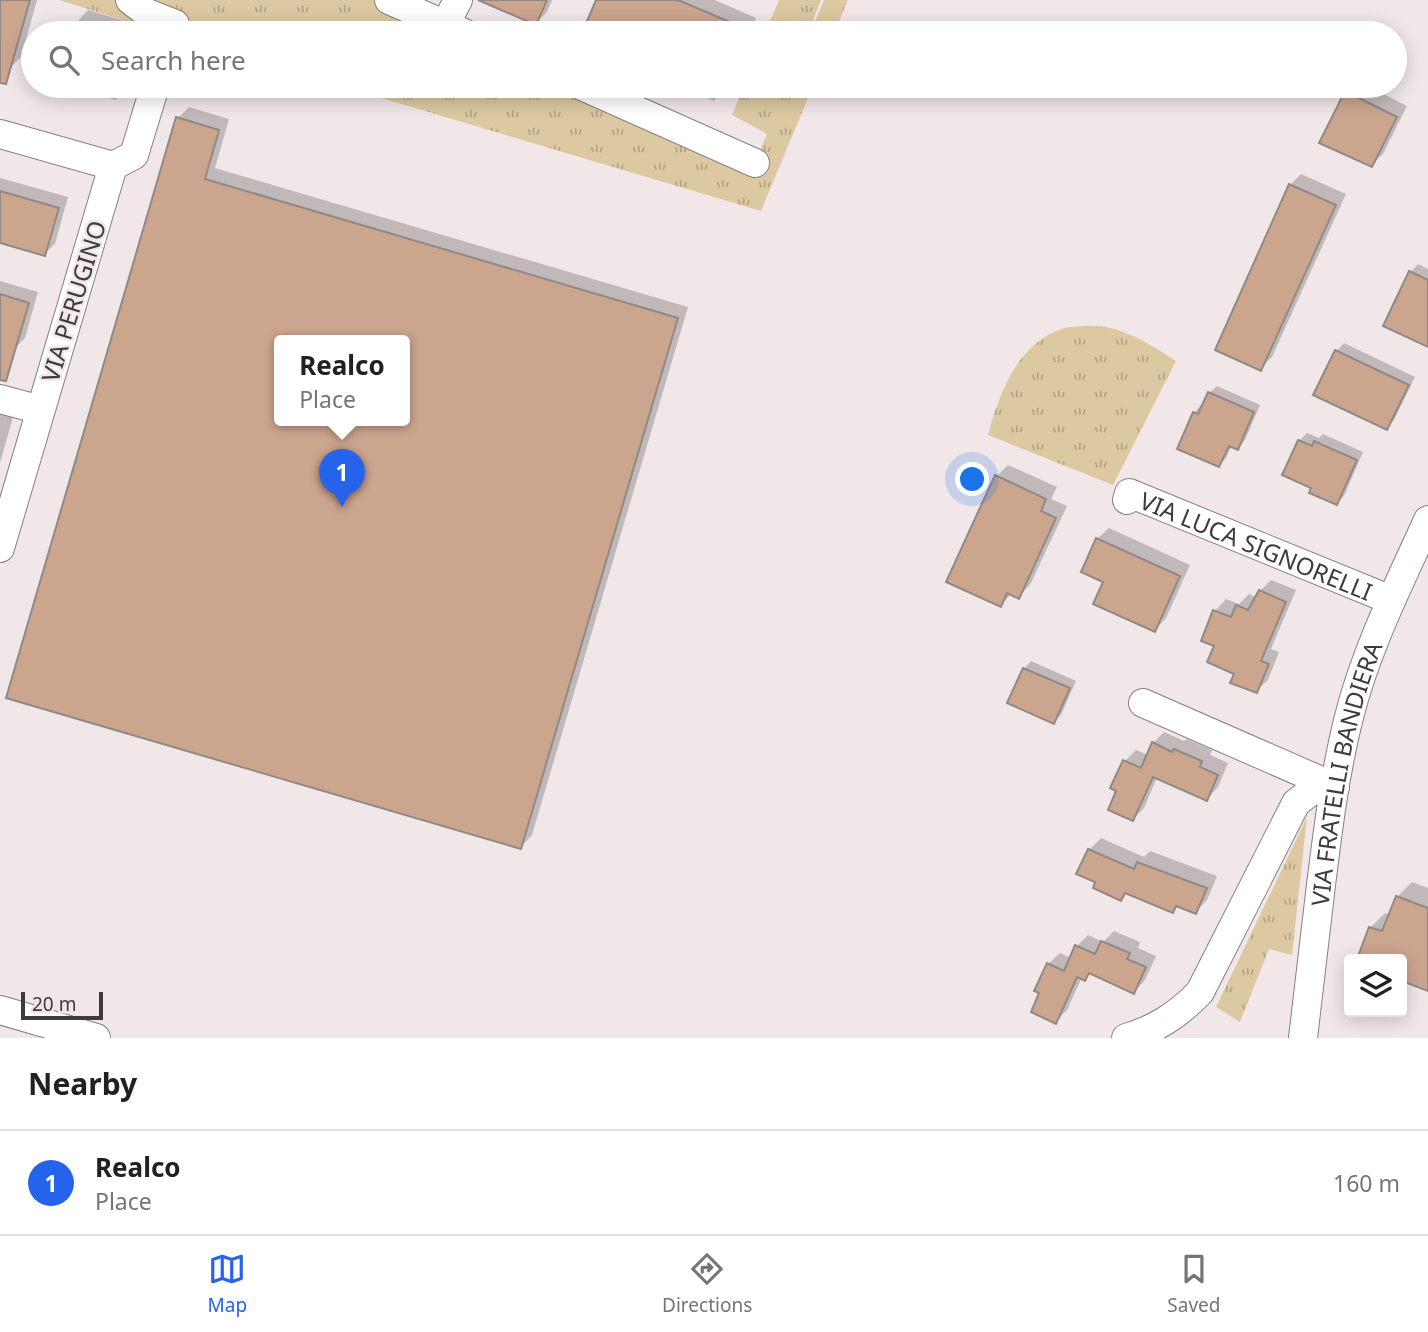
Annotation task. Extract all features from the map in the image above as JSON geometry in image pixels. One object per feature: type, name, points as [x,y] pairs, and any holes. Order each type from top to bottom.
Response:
[{"type":"street","points":[[130,0],[147,13],[167,21]]},
{"type":"street","points":[[390,0],[456,19]]},
{"type":"street","points":[[0,134],[113,166],[134,155],[151,98]]},
{"type":"street","points":[[609,98],[755,163]]},
{"type":"street","name":"VIA PERUGINO","points":[[0,548],[113,166]]},
{"type":"street","name":"VIA LUCA SIGNORELLI","points":[[1127,500],[1129,493],[1391,600]]},
{"type":"street","name":"VIA FRATELLI BANDIERA","points":[[1303,1038],[1328,826],[1349,715],[1391,600],[1428,520]]},
{"type":"street","points":[[1143,703],[1335,787]]},
{"type":"street","points":[[1126,1038],[1161,1025],[1200,992],[1296,803],[1310,792],[1335,787]]},
{"type":"street","points":[[0,1010],[96,1038]]},
{"type":"green space","points":[[59,0],[389,0],[437,21],[126,21]]},
{"type":"green space","points":[[779,0],[821,0],[813,21],[770,21]]},
{"type":"green space","points":[[824,0],[848,0],[839,21],[815,21]]},
{"type":"green space","points":[[381,98],[609,98],[755,162],[767,134],[732,115],[739,98],[808,98],[761,211]]},
{"type":"green space","points":[[1106,327],[1125,332],[1176,361],[1113,485],[988,435],[1004,387],[1022,358],[1046,336],[1064,328]]},
{"type":"green space","points":[[1307,817],[1292,955],[1269,949],[1240,1022],[1216,1007]]},
{"type":"building","points":[[0,0],[30,0],[24,21],[21,21],[21,32],[6,84],[0,83]]},
{"type":"building","points":[[478,0],[547,0],[538,21],[527,21]]},
{"type":"building","points":[[596,0],[678,0],[728,21],[587,21]]},
{"type":"building","points":[[1342,98],[1359,98],[1397,117],[1372,167],[1319,143]]},
{"type":"building","points":[[176,117],[219,130],[205,179],[678,318],[521,849],[6,698]]},
{"type":"building","points":[[1289,184],[1336,205],[1261,371],[1215,350]]},
{"type":"building","points":[[0,191],[59,208],[45,256],[0,243]]},
{"type":"building","points":[[1409,271],[1428,280],[1428,347],[1383,326]]},
{"type":"building","points":[[0,294],[29,303],[6,381],[0,380]]},
{"type":"building","points":[[1335,350],[1409,385],[1387,430],[1313,395]]},
{"type":"building","points":[[1208,392],[1254,412],[1238,450],[1229,446],[1219,467],[1177,449],[1193,412],[1198,414]]},
{"type":"building","points":[[1298,440],[1312,446],[1314,441],[1357,460],[1337,505],[1309,493],[1311,488],[1282,475]]},
{"type":"building","points":[[995,475],[1046,499],[1041,511],[1056,518],[1019,599],[1007,593],[1001,607],[946,582]]},
{"type":"building","points":[[1096,538],[1180,576],[1155,632],[1093,604],[1103,582],[1081,572]]},
{"type":"building","points":[[1259,590],[1286,602],[1261,661],[1269,664],[1257,693],[1230,683],[1234,674],[1207,662],[1214,646],[1201,641],[1213,610],[1231,617],[1236,605],[1248,610]]},
{"type":"building","points":[[1023,668],[1070,688],[1054,724],[1007,703]]},
{"type":"building","points":[[1152,742],[1172,752],[1174,749],[1202,761],[1200,767],[1218,775],[1207,801],[1153,777],[1133,821],[1108,810],[1116,791],[1110,788],[1123,760],[1141,768]]},
{"type":"building","points":[[1088,849],[1134,869],[1137,862],[1207,888],[1196,914],[1176,906],[1173,913],[1125,893],[1121,901],[1093,888],[1095,882],[1076,874]]},
{"type":"building","points":[[1396,896],[1428,908],[1428,991],[1407,983],[1407,954],[1359,954],[1369,927],[1382,931]]},
{"type":"building","points":[[1101,941],[1130,953],[1127,959],[1146,967],[1134,994],[1089,973],[1085,981],[1077,977],[1056,1024],[1031,1012],[1039,993],[1034,991],[1047,963],[1064,971],[1075,945],[1095,954]]},
{"type":"place","name":"Realco","points":[[342,507]]}]
